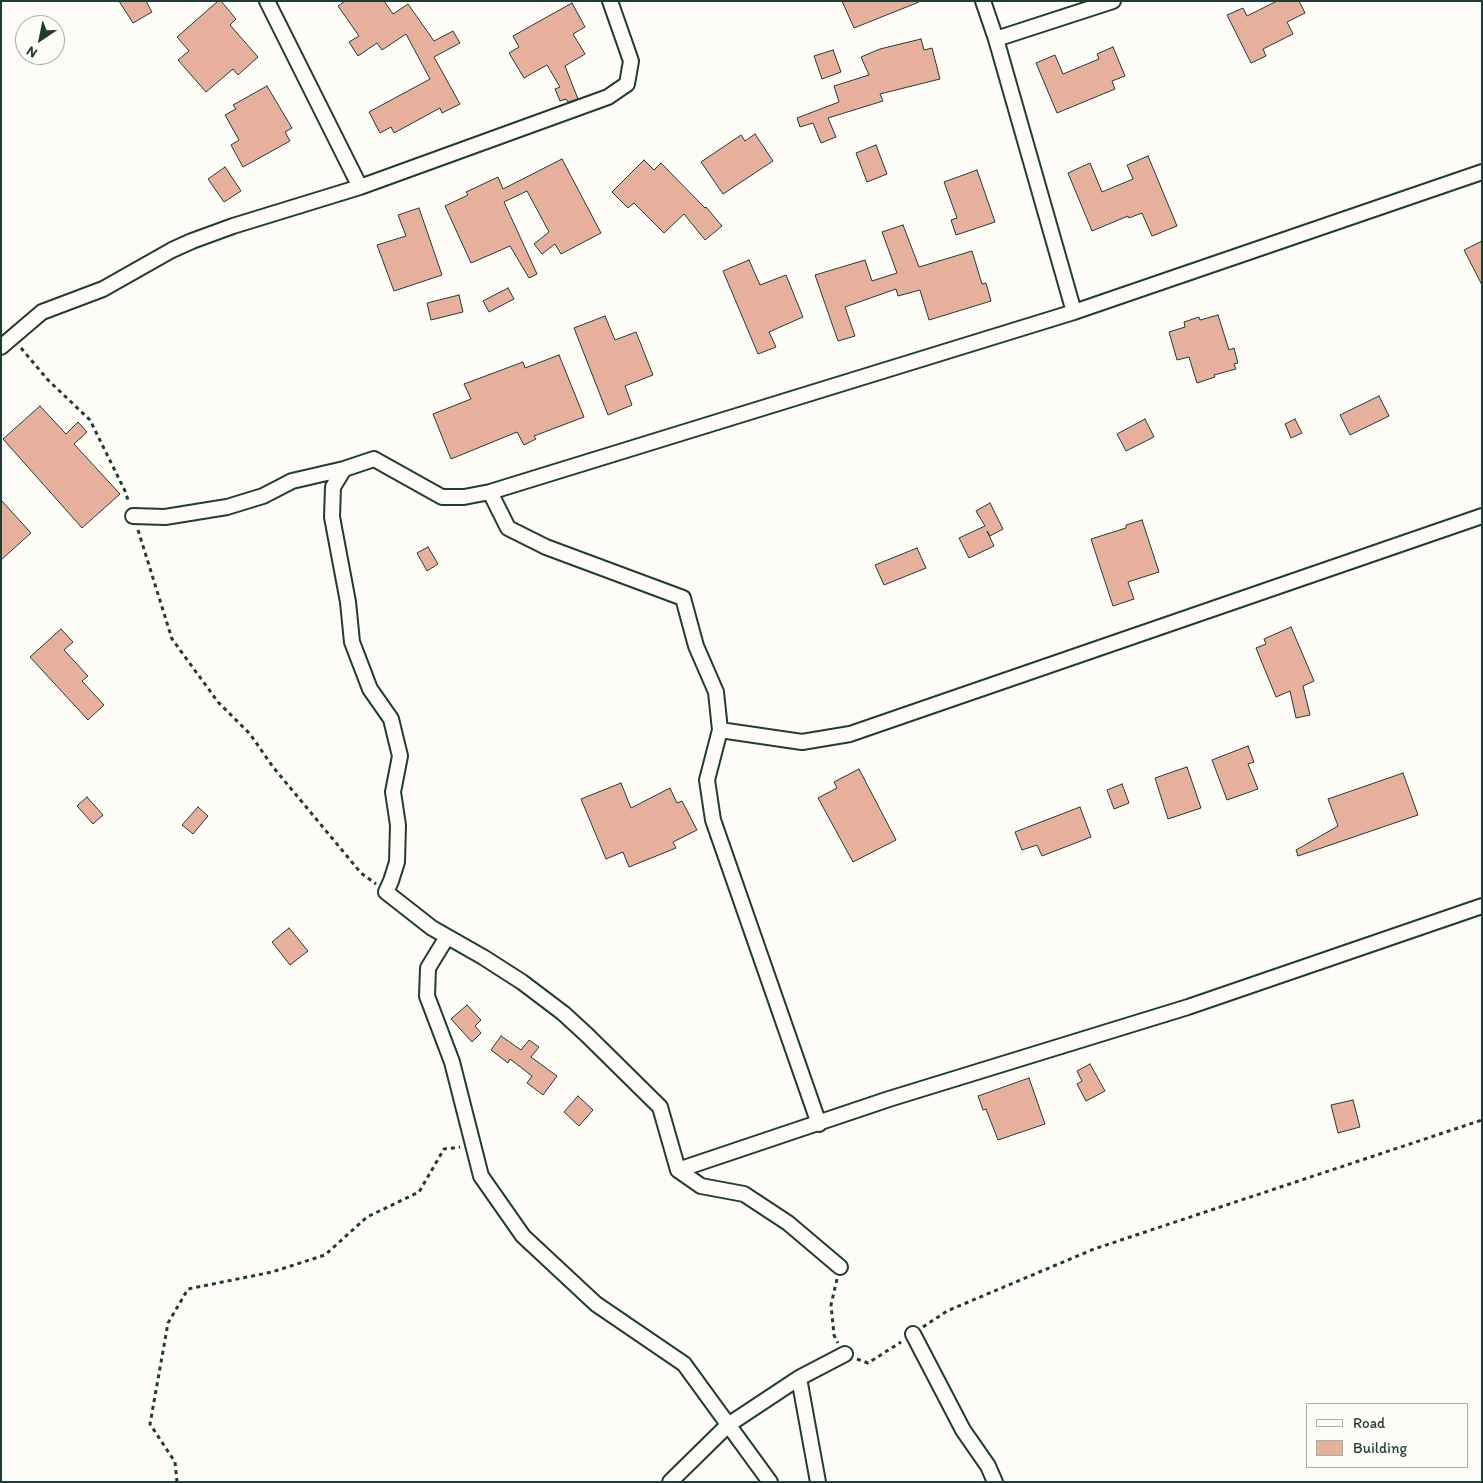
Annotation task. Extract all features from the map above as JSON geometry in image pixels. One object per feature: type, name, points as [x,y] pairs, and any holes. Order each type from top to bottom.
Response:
[{"type":"street","points":[[267,1],[360,187]]},
{"type":"street","points":[[7,343],[42,312],[103,289],[192,240],[360,187],[608,97],[627,84],[631,62],[610,1]]},
{"type":"street","points":[[983,1],[996,39],[1074,312]]},
{"type":"street","points":[[996,39],[1113,1]]},
{"type":"street","points":[[133,516],[166,517],[227,507],[263,496],[292,481],[344,469],[374,459],[442,497],[464,497],[490,492],[1074,312],[1482,172]]},
{"type":"street","points":[[344,469],[333,487],[332,517],[348,602],[352,642],[370,689],[391,719],[400,756],[393,792],[398,825],[397,862],[386,892],[413,915],[522,982],[587,1035],[660,1107],[678,1170],[701,1186],[744,1194],[788,1222],[840,1267]]},
{"type":"street","points":[[490,492],[508,528],[546,547],[682,598],[696,646],[716,692],[720,730],[707,780],[713,820],[819,1124]]},
{"type":"street","points":[[720,730],[802,742],[850,734],[1482,516]]},
{"type":"street","points":[[678,1170],[889,1099],[1188,1007],[1482,906]]},
{"type":"street","points":[[447,937],[428,968],[427,996],[452,1062],[481,1176],[523,1236],[596,1304],[684,1364],[770,1482]]},
{"type":"street","points":[[913,1334],[963,1430],[988,1466],[995,1482]]},
{"type":"street","points":[[670,1482],[728,1425],[799,1378],[844,1354]]},
{"type":"street","points":[[799,1378],[818,1482]]},
{"type":"path","points":[[7,343],[90,420],[125,491],[172,639],[218,702],[250,734],[273,767],[361,873],[386,892]]},
{"type":"path","points":[[840,1267],[831,1305],[834,1335],[844,1354],[868,1363],[946,1311],[1094,1249],[1482,1120]]},
{"type":"path","points":[[177,1482],[175,1462],[150,1424],[168,1323],[188,1288],[272,1272],[325,1255],[366,1217],[419,1192],[444,1149],[473,1146]]},
{"type":"building","points":[[119,1],[146,1],[152,12],[133,23]]},
{"type":"building","points":[[218,1],[221,1],[236,19],[230,25],[258,57],[238,75],[233,69],[206,92],[178,60],[189,51],[177,37]]},
{"type":"building","points":[[345,1],[384,1],[393,14],[408,4],[434,41],[453,31],[460,43],[434,57],[460,104],[442,113],[440,108],[394,133],[391,127],[380,133],[369,112],[430,79],[406,34],[382,50],[377,43],[358,56],[349,42],[359,36],[338,6]]},
{"type":"building","points":[[842,1],[919,1],[919,2],[854,28]]},
{"type":"building","points":[[1277,1],[1299,1],[1305,13],[1287,22],[1293,34],[1263,49],[1266,56],[1251,63],[1227,15],[1243,8],[1247,16]]},
{"type":"building","points":[[572,3],[585,27],[573,34],[585,54],[565,66],[578,99],[568,102],[566,99],[560,101],[555,89],[560,87],[547,65],[524,78],[509,53],[519,47],[513,36]]},
{"type":"building","points":[[921,39],[924,50],[932,48],[940,79],[880,94],[883,101],[828,118],[836,137],[821,143],[813,123],[800,127],[797,118],[839,102],[834,86],[869,75],[861,57],[880,49]]},
{"type":"building","points":[[1113,47],[1125,76],[1112,81],[1115,89],[1057,113],[1036,63],[1055,55],[1063,74],[1099,59],[1097,54]]},
{"type":"building","points":[[833,50],[841,72],[822,79],[814,56]]},
{"type":"building","points":[[267,86],[292,128],[285,132],[290,141],[243,167],[231,145],[239,140],[225,115],[236,109],[233,105]]},
{"type":"building","points":[[755,134],[773,161],[723,194],[701,162],[741,135],[745,141]]},
{"type":"building","points":[[876,145],[887,174],[867,182],[856,153]]},
{"type":"building","points":[[1148,156],[1177,226],[1152,236],[1142,213],[1129,218],[1128,216],[1092,231],[1068,173],[1090,163],[1102,192],[1133,179],[1127,165]]},
{"type":"building","points":[[562,159],[601,233],[561,254],[555,244],[542,254],[534,244],[549,232],[527,191],[504,202],[537,274],[529,278],[510,246],[471,263],[445,206],[468,195],[466,192],[498,177],[503,189]]},
{"type":"building","points":[[644,160],[654,170],[661,163],[706,207],[722,226],[705,240],[684,214],[664,233],[634,203],[628,208],[612,192]]},
{"type":"building","points":[[225,167],[241,191],[224,202],[208,179]]},
{"type":"building","points":[[977,170],[995,222],[956,235],[951,220],[957,218],[944,182]]},
{"type":"building","points":[[419,208],[442,275],[394,291],[377,245],[406,236],[398,215]]},
{"type":"building","points":[[903,225],[919,267],[972,251],[982,284],[986,283],[991,301],[929,320],[920,290],[898,296],[896,289],[845,307],[855,336],[838,341],[815,275],[865,260],[872,281],[897,273],[882,232]]},
{"type":"building","points":[[1482,241],[1482,285],[1464,250]]},
{"type":"building","points":[[749,260],[760,285],[786,275],[803,317],[769,332],[776,347],[758,354],[723,271]]},
{"type":"building","points":[[508,288],[514,299],[489,312],[483,301]]},
{"type":"building","points":[[459,295],[463,312],[431,320],[427,303]]},
{"type":"building","points":[[1218,315],[1229,350],[1234,348],[1238,363],[1234,364],[1236,369],[1214,375],[1215,377],[1197,383],[1189,357],[1177,360],[1169,332],[1185,327],[1184,322],[1199,317],[1200,320]]},
{"type":"building","points":[[605,316],[615,340],[636,332],[653,375],[625,386],[632,405],[608,415],[574,328]]},
{"type":"building","points":[[559,355],[584,417],[534,436],[536,439],[524,445],[517,432],[451,459],[433,414],[471,399],[464,384],[523,362],[525,368]]},
{"type":"building","points":[[1379,396],[1389,416],[1350,435],[1340,415]]},
{"type":"building","points":[[40,406],[66,434],[78,422],[87,432],[74,444],[120,494],[82,528],[3,439]]},
{"type":"building","points":[[1145,419],[1154,437],[1126,451],[1117,434]]},
{"type":"building","points":[[1295,419],[1302,433],[1291,438],[1285,424]]},
{"type":"building","points":[[1,500],[31,533],[1,560]]},
{"type":"building","points":[[990,503],[1003,529],[990,536],[987,531],[994,546],[969,558],[959,538],[985,526],[976,511]]},
{"type":"building","points":[[1142,520],[1159,572],[1128,582],[1134,599],[1113,606],[1091,539],[1126,528],[1126,525]]},
{"type":"building","points":[[428,547],[438,564],[427,571],[417,553]]},
{"type":"building","points":[[917,548],[926,568],[884,585],[875,565]]},
{"type":"building","points":[[1291,627],[1314,681],[1303,686],[1310,715],[1296,718],[1290,691],[1276,697],[1256,648],[1266,644],[1264,639]]},
{"type":"building","points":[[61,629],[73,642],[64,650],[88,676],[82,681],[104,705],[88,720],[30,657]]},
{"type":"building","points":[[1248,746],[1254,762],[1248,764],[1258,789],[1227,800],[1212,760]]},
{"type":"building","points":[[1187,767],[1201,808],[1168,819],[1155,778]]},
{"type":"building","points":[[859,769],[896,840],[853,862],[818,798],[837,788],[834,782]]},
{"type":"building","points":[[1403,773],[1418,815],[1298,856],[1296,850],[1338,826],[1328,799]]},
{"type":"building","points":[[621,783],[631,808],[670,788],[677,803],[682,801],[697,830],[673,842],[676,848],[629,867],[623,852],[606,859],[581,799]]},
{"type":"building","points":[[1122,784],[1129,803],[1114,809],[1107,790]]},
{"type":"building","points":[[87,797],[103,815],[93,824],[77,806]]},
{"type":"building","points":[[198,807],[208,816],[193,834],[182,825]]},
{"type":"building","points":[[1080,807],[1091,837],[1042,856],[1037,845],[1022,850],[1015,832]]},
{"type":"building","points":[[289,928],[308,951],[290,965],[272,942]]},
{"type":"building","points":[[467,1005],[481,1020],[475,1026],[481,1033],[472,1042],[451,1019]]},
{"type":"building","points":[[501,1036],[521,1050],[529,1040],[539,1047],[531,1057],[557,1076],[543,1095],[527,1083],[532,1076],[510,1059],[508,1063],[491,1050]]},
{"type":"building","points":[[1090,1064],[1105,1091],[1086,1101],[1077,1084],[1082,1081],[1077,1071]]},
{"type":"building","points":[[1029,1078],[1045,1124],[998,1140],[986,1109],[983,1110],[978,1096]]},
{"type":"building","points":[[578,1096],[593,1110],[579,1126],[564,1112]]},
{"type":"building","points":[[1353,1100],[1360,1127],[1338,1133],[1331,1105]]}]
